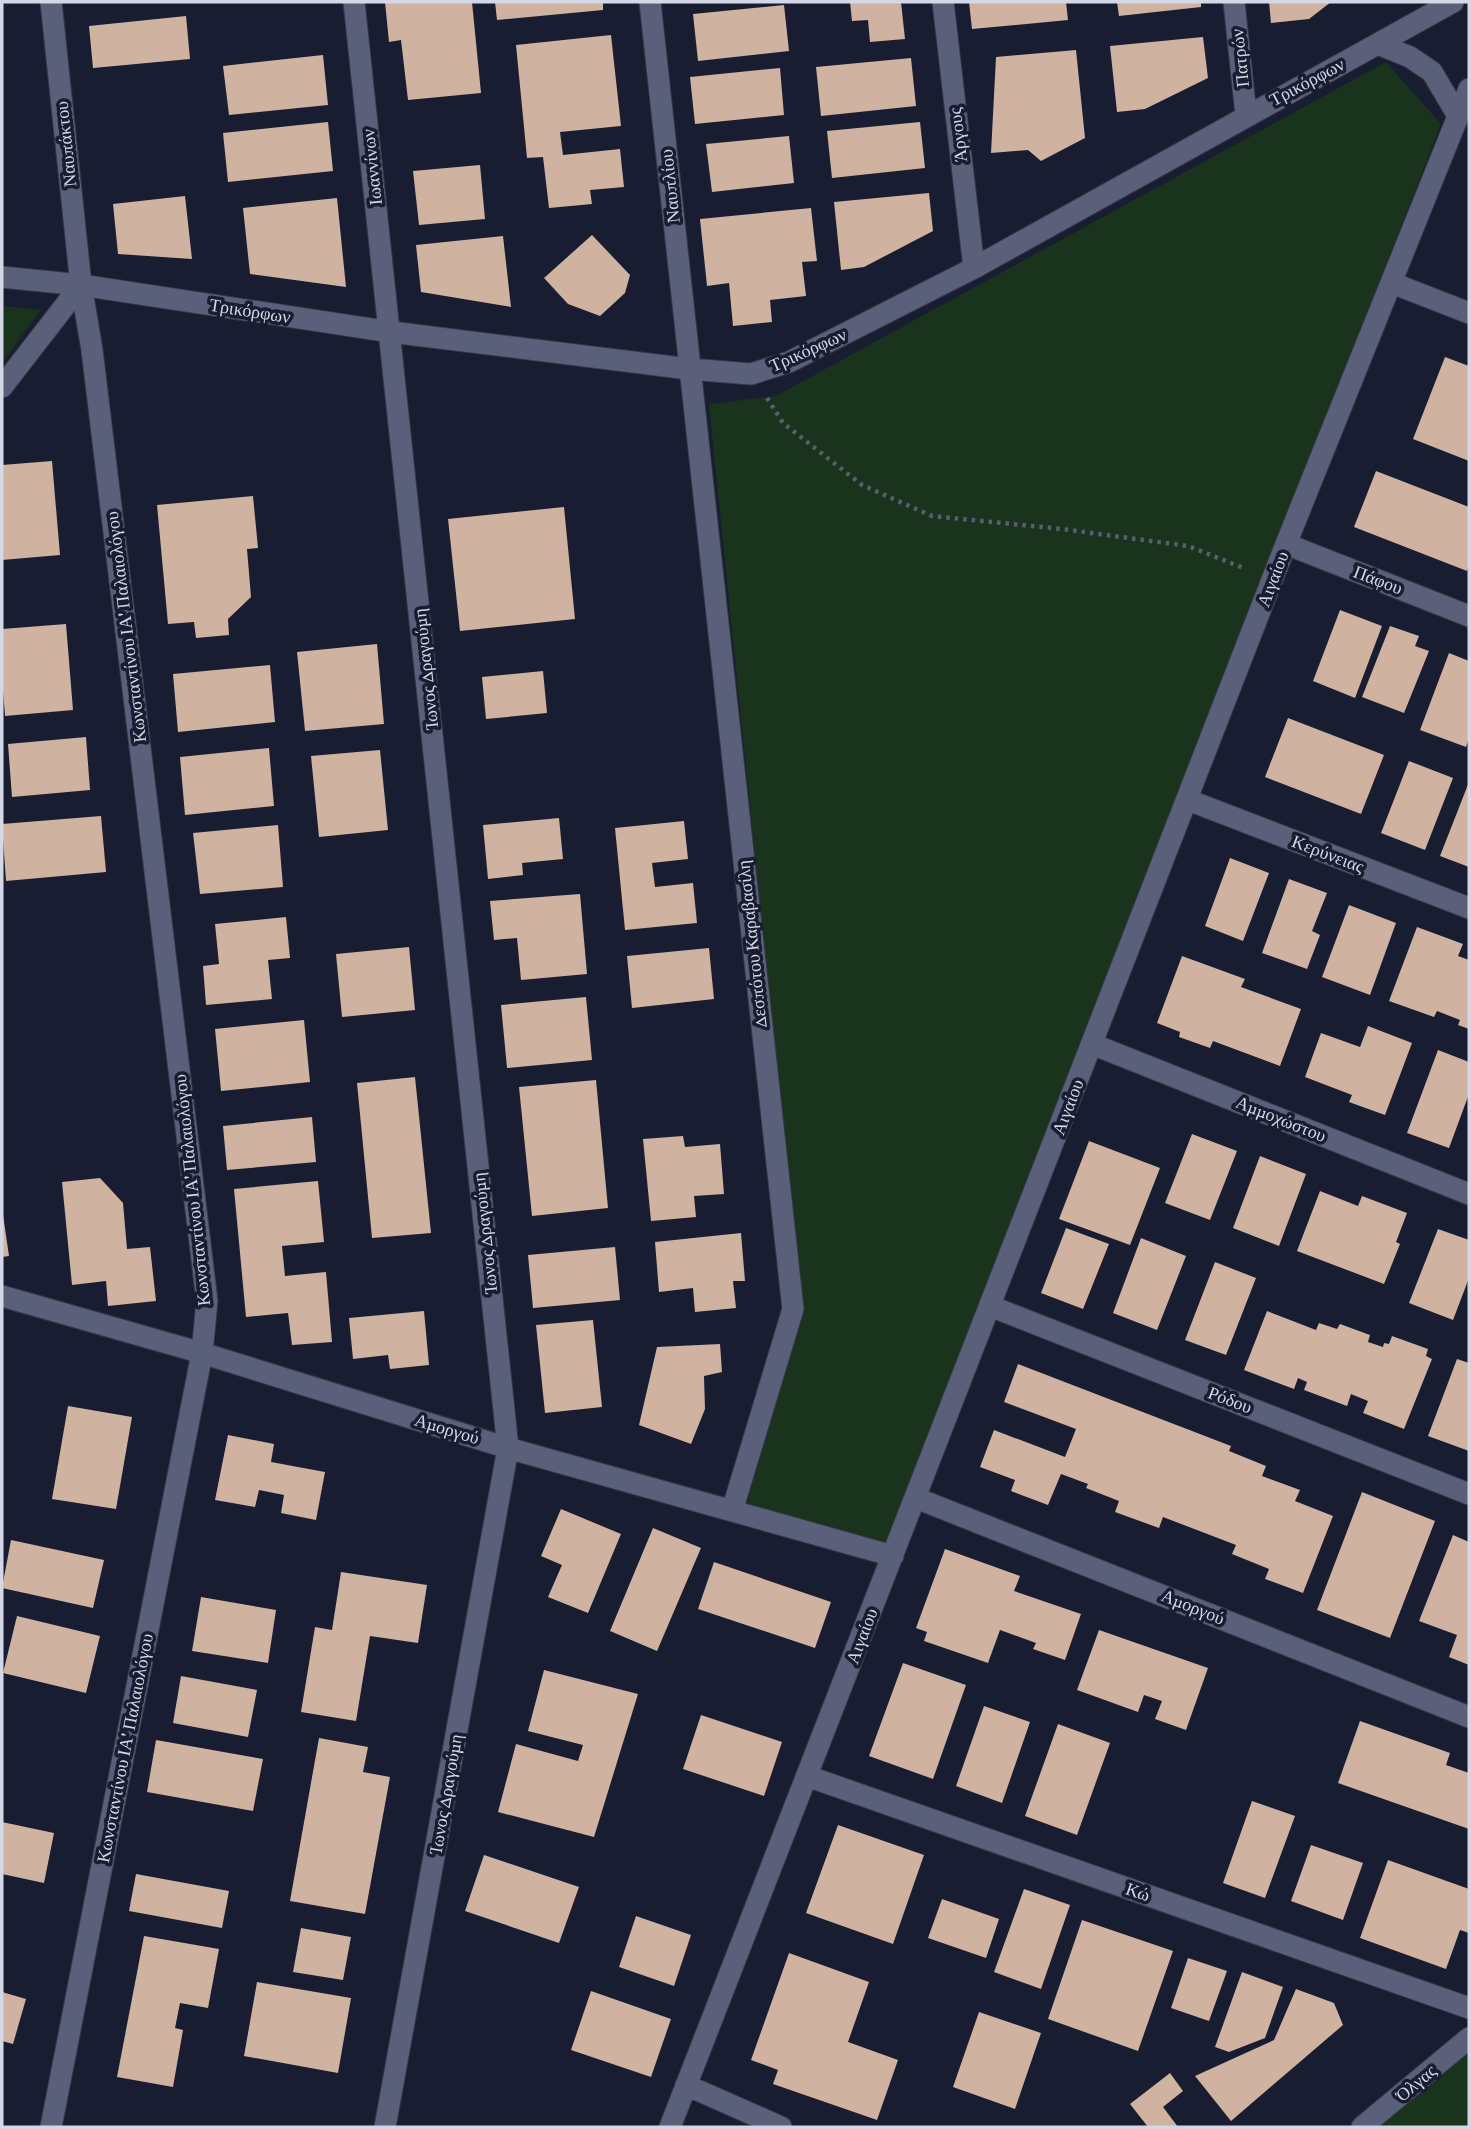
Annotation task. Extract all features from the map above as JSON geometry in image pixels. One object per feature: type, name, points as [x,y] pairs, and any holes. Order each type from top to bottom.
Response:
[{"type":"street","name":"Ναυπάκτου","points":[[51,2],[81,285]]},
{"type":"street","name":"Ιωαννίνων","points":[[354,2],[391,332]]},
{"type":"street","name":"Ναυπλίου","points":[[650,2],[689,369]]},
{"type":"street","name":"Άργους","points":[[943,2],[974,268]]},
{"type":"street","name":"Πατρών","points":[[1234,2],[1246,115]]},
{"type":"street","name":"Τρικόρφων","points":[[2,276],[81,285],[391,332],[689,369],[751,374],[789,362],[974,268],[1452,2]]},
{"type":"street","points":[[1378,44],[1410,57],[1432,72],[1458,116]]},
{"type":"street","name":"Αιγαίου","points":[[670,2127],[1286,544],[1469,89]]},
{"type":"street","points":[[1392,283],[1469,313]]},
{"type":"street","points":[[2,387],[81,285]]},
{"type":"street","name":"Κωνσταντίνου ΙΑ' Παλαιολόγου","points":[[51,2127],[202,1353],[207,1301],[92,350],[81,285]]},
{"type":"street","name":"Ίωνος Δραγούμη","points":[[385,2127],[508,1448],[391,332]]},
{"type":"street","name":"Δεσπότου Καραβασίλη","points":[[689,369],[793,1309],[732,1511]]},
{"type":"street","name":"Πάφου","points":[[1286,544],[1469,616]]},
{"type":"street","name":"Κερύνειας","points":[[1188,800],[1469,908]]},
{"type":"street","name":"Αμμοχώστου","points":[[1092,1044],[1469,1194]]},
{"type":"street","name":"Αμοργού","points":[[2,1296],[202,1353],[508,1448],[893,1556]]},
{"type":"street","name":"Ρόδου","points":[[990,1307],[1469,1494]]},
{"type":"street","name":"Αμοργού","points":[[916,1498],[1469,1717]]},
{"type":"street","name":"Κώ","points":[[807,1776],[1469,2008]]},
{"type":"street","name":"Όλγας","points":[[1362,2127],[1469,2038]]},
{"type":"street","points":[[686,2085],[781,2127]]},
{"type":"path","points":[[751,374],[783,423],[862,485],[932,516],[1062,529],[1188,546],[1273,580]]},
{"type":"green space","points":[[1386,62],[1441,124],[884,1550],[747,1503],[801,1308],[709,404],[776,396]]},
{"type":"green space","points":[[2,306],[41,310],[2,363]]},
{"type":"green space","points":[[1469,2045],[1469,2127],[1371,2127]]},
{"type":"building","points":[[385,2],[472,2],[481,93],[408,100],[401,40],[389,42]]},
{"type":"building","points":[[495,2],[603,2],[603,10],[497,20]]},
{"type":"building","points":[[850,2],[901,2],[905,39],[870,42],[868,20],[852,21]]},
{"type":"building","points":[[969,2],[1066,2],[1068,20],[972,29]]},
{"type":"building","points":[[1117,2],[1201,2],[1201,7],[1119,16]]},
{"type":"building","points":[[1269,2],[1331,2],[1309,19],[1271,23]]},
{"type":"building","points":[[784,5],[789,51],[698,61],[693,14]]},
{"type":"building","points":[[186,16],[190,59],[93,68],[89,26]]},
{"type":"building","points":[[611,35],[621,126],[560,132],[563,155],[620,149],[624,187],[590,190],[592,204],[549,208],[543,157],[527,158],[516,45]]},
{"type":"building","points":[[1203,37],[1208,78],[1145,109],[1117,112],[1110,46]]},
{"type":"building","points":[[1076,50],[1085,138],[1041,161],[1028,150],[991,153],[996,57]]},
{"type":"building","points":[[323,55],[328,105],[229,115],[223,66]]},
{"type":"building","points":[[911,58],[916,106],[821,116],[816,67]]},
{"type":"building","points":[[780,68],[784,115],[695,124],[690,77]]},
{"type":"building","points":[[328,122],[333,171],[228,182],[223,133]]},
{"type":"building","points":[[920,122],[925,168],[832,178],[827,131]]},
{"type":"building","points":[[789,136],[794,183],[712,192],[706,144]]},
{"type":"building","points":[[480,165],[485,219],[419,225],[413,171]]},
{"type":"building","points":[[929,193],[933,231],[864,267],[841,270],[834,202]]},
{"type":"building","points":[[185,196],[192,259],[118,254],[113,204]]},
{"type":"building","points":[[337,198],[346,287],[250,274],[243,208]]},
{"type":"building","points":[[811,208],[817,261],[802,262],[806,296],[770,300],[772,322],[733,326],[729,283],[707,286],[700,219]]},
{"type":"building","points":[[592,235],[630,275],[625,293],[600,316],[568,304],[544,278]]},
{"type":"building","points":[[503,236],[511,307],[421,292],[416,245]]},
{"type":"building","points":[[1445,357],[1469,366],[1469,461],[1413,439]]},
{"type":"building","points":[[52,461],[60,555],[2,560],[2,465]]},
{"type":"building","points":[[1376,471],[1469,507],[1467,571],[1354,527]]},
{"type":"building","points":[[253,496],[258,548],[247,549],[251,597],[228,619],[229,635],[196,638],[194,622],[168,624],[157,505]]},
{"type":"building","points":[[564,507],[575,619],[460,631],[448,519]]},
{"type":"building","points":[[1340,610],[1382,626],[1355,698],[1313,681]]},
{"type":"building","points":[[66,624],[73,710],[5,716],[2,629]]},
{"type":"building","points":[[1390,626],[1419,636],[1415,646],[1429,651],[1404,713],[1362,697]]},
{"type":"building","points":[[377,644],[384,724],[305,731],[297,652]]},
{"type":"building","points":[[1449,653],[1469,661],[1469,738],[1466,747],[1420,730]]},
{"type":"building","points":[[270,665],[275,722],[178,732],[173,674]]},
{"type":"building","points":[[543,671],[547,713],[486,719],[482,677]]},
{"type":"building","points":[[1288,718],[1384,755],[1361,814],[1265,777]]},
{"type":"building","points":[[86,737],[90,790],[12,797],[8,744]]},
{"type":"building","points":[[269,748],[274,806],[185,815],[180,757]]},
{"type":"building","points":[[380,750],[388,830],[319,837],[311,756]]},
{"type":"building","points":[[1409,761],[1453,778],[1425,850],[1381,833]]},
{"type":"building","points":[[1469,782],[1469,867],[1440,856]]},
{"type":"building","points":[[101,816],[106,872],[6,881],[2,824]]},
{"type":"building","points":[[559,818],[563,859],[522,863],[523,875],[488,879],[483,825]]},
{"type":"building","points":[[684,821],[688,859],[652,863],[655,887],[693,883],[697,923],[625,930],[615,828]]},
{"type":"building","points":[[278,825],[283,887],[200,894],[193,833]]},
{"type":"building","points":[[1230,858],[1269,873],[1243,941],[1205,926]]},
{"type":"building","points":[[1289,879],[1327,893],[1312,931],[1320,935],[1307,969],[1262,953]]},
{"type":"building","points":[[580,894],[587,974],[521,980],[517,938],[494,940],[490,901]]},
{"type":"building","points":[[1349,905],[1396,923],[1370,995],[1322,977]]},
{"type":"building","points":[[286,917],[290,958],[268,960],[272,999],[206,1005],[203,966],[219,964],[215,924]]},
{"type":"building","points":[[1417,927],[1463,944],[1458,956],[1469,960],[1469,1029],[1458,1025],[1460,1020],[1437,1011],[1434,1017],[1389,1001]]},
{"type":"building","points":[[409,947],[415,1010],[342,1017],[336,954]]},
{"type":"building","points":[[709,948],[714,999],[632,1008],[627,956]]},
{"type":"building","points":[[1182,956],[1245,979],[1241,987],[1301,1009],[1280,1066],[1213,1041],[1210,1048],[1179,1037],[1180,1032],[1157,1023]]},
{"type":"building","points":[[586,997],[592,1060],[507,1068],[501,1005]]},
{"type":"building","points":[[304,1020],[310,1082],[221,1091],[215,1029]]},
{"type":"building","points":[[1368,1026],[1412,1043],[1385,1115],[1349,1102],[1352,1095],[1305,1077],[1321,1033],[1360,1047]]},
{"type":"building","points":[[1438,1050],[1469,1062],[1469,1094],[1449,1148],[1407,1133]]},
{"type":"building","points":[[415,1077],[431,1233],[372,1238],[357,1083]]},
{"type":"building","points":[[596,1080],[608,1208],[532,1216],[519,1087]]},
{"type":"building","points":[[312,1117],[316,1162],[227,1170],[223,1126]]},
{"type":"building","points":[[1192,1134],[1237,1151],[1210,1220],[1165,1203]]},
{"type":"building","points":[[683,1136],[685,1147],[720,1144],[724,1194],[694,1196],[696,1217],[651,1221],[643,1139]]},
{"type":"building","points":[[1089,1141],[1160,1168],[1130,1245],[1059,1219]]},
{"type":"building","points":[[1260,1156],[1306,1174],[1279,1246],[1233,1228]]},
{"type":"building","points":[[100,1178],[123,1203],[127,1249],[150,1247],[156,1301],[108,1306],[106,1281],[72,1285],[62,1182]]},
{"type":"building","points":[[318,1181],[324,1242],[282,1246],[285,1276],[326,1272],[332,1342],[292,1345],[288,1313],[246,1317],[234,1189]]},
{"type":"building","points":[[1320,1191],[1358,1206],[1362,1196],[1407,1213],[1396,1242],[1400,1244],[1384,1284],[1297,1251]]},
{"type":"building","points":[[2,1208],[9,1256],[2,1257]]},
{"type":"building","points":[[1066,1228],[1109,1244],[1083,1309],[1041,1293]]},
{"type":"building","points":[[1438,1229],[1469,1240],[1469,1278],[1453,1320],[1409,1303]]},
{"type":"building","points":[[741,1233],[745,1281],[733,1281],[736,1308],[695,1312],[693,1288],[659,1292],[655,1242]]},
{"type":"building","points":[[1141,1238],[1186,1256],[1157,1330],[1113,1313]]},
{"type":"building","points":[[615,1247],[620,1300],[533,1308],[528,1255]]},
{"type":"building","points":[[1215,1262],[1256,1278],[1226,1355],[1185,1340]]},
{"type":"building","points":[[424,1311],[429,1365],[390,1369],[388,1355],[353,1359],[349,1318]]},
{"type":"building","points":[[1267,1311],[1316,1330],[1319,1323],[1337,1329],[1340,1324],[1370,1335],[1368,1342],[1383,1347],[1384,1343],[1389,1344],[1392,1336],[1428,1349],[1426,1356],[1432,1359],[1404,1429],[1363,1413],[1368,1401],[1351,1394],[1347,1406],[1304,1390],[1307,1382],[1298,1378],[1294,1389],[1244,1370]]},
{"type":"building","points":[[593,1320],[602,1407],[545,1413],[536,1325]]},
{"type":"building","points":[[720,1344],[722,1372],[704,1376],[705,1409],[691,1444],[639,1425],[657,1347]]},
{"type":"building","points":[[1457,1359],[1469,1363],[1469,1451],[1428,1436]]},
{"type":"building","points":[[1018,1364],[1231,1446],[1229,1451],[1266,1466],[1262,1476],[1300,1490],[1295,1501],[1333,1516],[1303,1593],[1265,1579],[1269,1569],[1232,1554],[1236,1545],[1163,1517],[1159,1528],[1115,1512],[1119,1501],[1086,1488],[1088,1484],[1061,1474],[1048,1505],[1011,1491],[1015,1480],[980,1467],[994,1430],[1065,1457],[1076,1429],[1004,1402]]},
{"type":"building","points":[[68,1406],[132,1417],[116,1509],[52,1499]]},
{"type":"building","points":[[228,1435],[274,1444],[271,1462],[325,1472],[316,1520],[281,1513],[284,1495],[259,1490],[255,1507],[215,1500]]},
{"type":"building","points":[[1362,1492],[1435,1521],[1390,1638],[1317,1610]]},
{"type":"building","points":[[561,1509],[621,1534],[588,1613],[548,1597],[562,1565],[541,1556]]},
{"type":"building","points":[[653,1528],[701,1548],[657,1651],[610,1631]]},
{"type":"building","points":[[1453,1535],[1469,1542],[1469,1665],[1449,1657],[1457,1635],[1419,1621]]},
{"type":"building","points":[[11,1540],[104,1560],[93,1608],[2,1588]]},
{"type":"building","points":[[945,1549],[1020,1576],[1014,1591],[1081,1614],[1065,1660],[1033,1649],[1036,1643],[1000,1630],[988,1663],[924,1641],[927,1632],[916,1628]]},
{"type":"building","points":[[714,1562],[831,1602],[815,1648],[698,1609]]},
{"type":"building","points":[[341,1572],[427,1585],[418,1643],[370,1636],[356,1721],[301,1712],[315,1627],[332,1630]]},
{"type":"building","points":[[201,1597],[276,1610],[268,1663],[192,1651]]},
{"type":"building","points":[[17,1616],[100,1636],[86,1693],[3,1673]]},
{"type":"building","points":[[1099,1630],[1208,1668],[1186,1730],[1155,1719],[1162,1701],[1144,1695],[1138,1712],[1077,1690]]},
{"type":"building","points":[[903,1663],[966,1685],[933,1779],[869,1756]]},
{"type":"building","points":[[544,1670],[638,1694],[594,1837],[498,1812],[516,1744],[578,1761],[583,1745],[528,1731]]},
{"type":"building","points":[[181,1676],[257,1690],[248,1737],[173,1723]]},
{"type":"building","points":[[984,1706],[1030,1722],[1002,1803],[956,1786]]},
{"type":"building","points":[[701,1715],[782,1742],[764,1796],[683,1769]]},
{"type":"building","points":[[1360,1721],[1450,1753],[1446,1765],[1469,1773],[1469,1829],[1338,1783]]},
{"type":"building","points":[[1058,1724],[1110,1743],[1077,1835],[1025,1816]]},
{"type":"building","points":[[319,1738],[368,1747],[363,1772],[390,1777],[365,1914],[290,1901]]},
{"type":"building","points":[[156,1740],[263,1759],[253,1811],[147,1792]]},
{"type":"building","points":[[1252,1801],[1295,1816],[1265,1898],[1223,1883]]},
{"type":"building","points":[[2,1822],[54,1833],[44,1883],[2,1874]]},
{"type":"building","points":[[838,1825],[924,1855],[893,1944],[806,1913]]},
{"type":"building","points":[[1311,1845],[1363,1863],[1343,1920],[1291,1901]]},
{"type":"building","points":[[484,1855],[579,1887],[559,1943],[465,1911]]},
{"type":"building","points":[[1388,1860],[1469,1889],[1469,1933],[1460,1930],[1446,1969],[1360,1938]]},
{"type":"building","points":[[136,1874],[229,1891],[222,1928],[129,1911]]},
{"type":"building","points":[[1024,1889],[1070,1905],[1041,1989],[994,1972]]},
{"type":"building","points":[[942,1899],[999,1919],[986,1958],[928,1938]]},
{"type":"building","points":[[636,1916],[691,1935],[674,1986],[619,1967]]},
{"type":"building","points":[[1082,1920],[1173,1951],[1138,2051],[1048,2019]]},
{"type":"building","points":[[301,1928],[351,1937],[343,1980],[293,1972]]},
{"type":"building","points":[[144,1936],[219,1949],[208,2008],[180,2003],[175,2028],[183,2030],[173,2087],[117,2077]]},
{"type":"building","points":[[789,1953],[869,1982],[848,2042],[898,2060],[877,2120],[773,2084],[778,2070],[751,2060]]},
{"type":"building","points":[[1188,1958],[1227,1971],[1209,2021],[1171,2008]]},
{"type":"building","points":[[1242,1972],[1283,1987],[1265,2038],[1229,2052],[1215,2047]]},
{"type":"building","points":[[257,1982],[351,1998],[338,2073],[244,2056]]},
{"type":"building","points":[[1296,1989],[1334,2003],[1343,2025],[1231,2121],[1195,2076],[1274,2040]]},
{"type":"building","points":[[591,1991],[671,2019],[651,2077],[571,2050]]},
{"type":"building","points":[[2,1992],[26,1999],[13,2044],[2,2041]]},
{"type":"building","points":[[979,2012],[1041,2033],[1015,2109],[953,2087]]},
{"type":"building","points":[[1170,2073],[1183,2091],[1163,2107],[1178,2127],[1148,2127],[1130,2104]]}]
